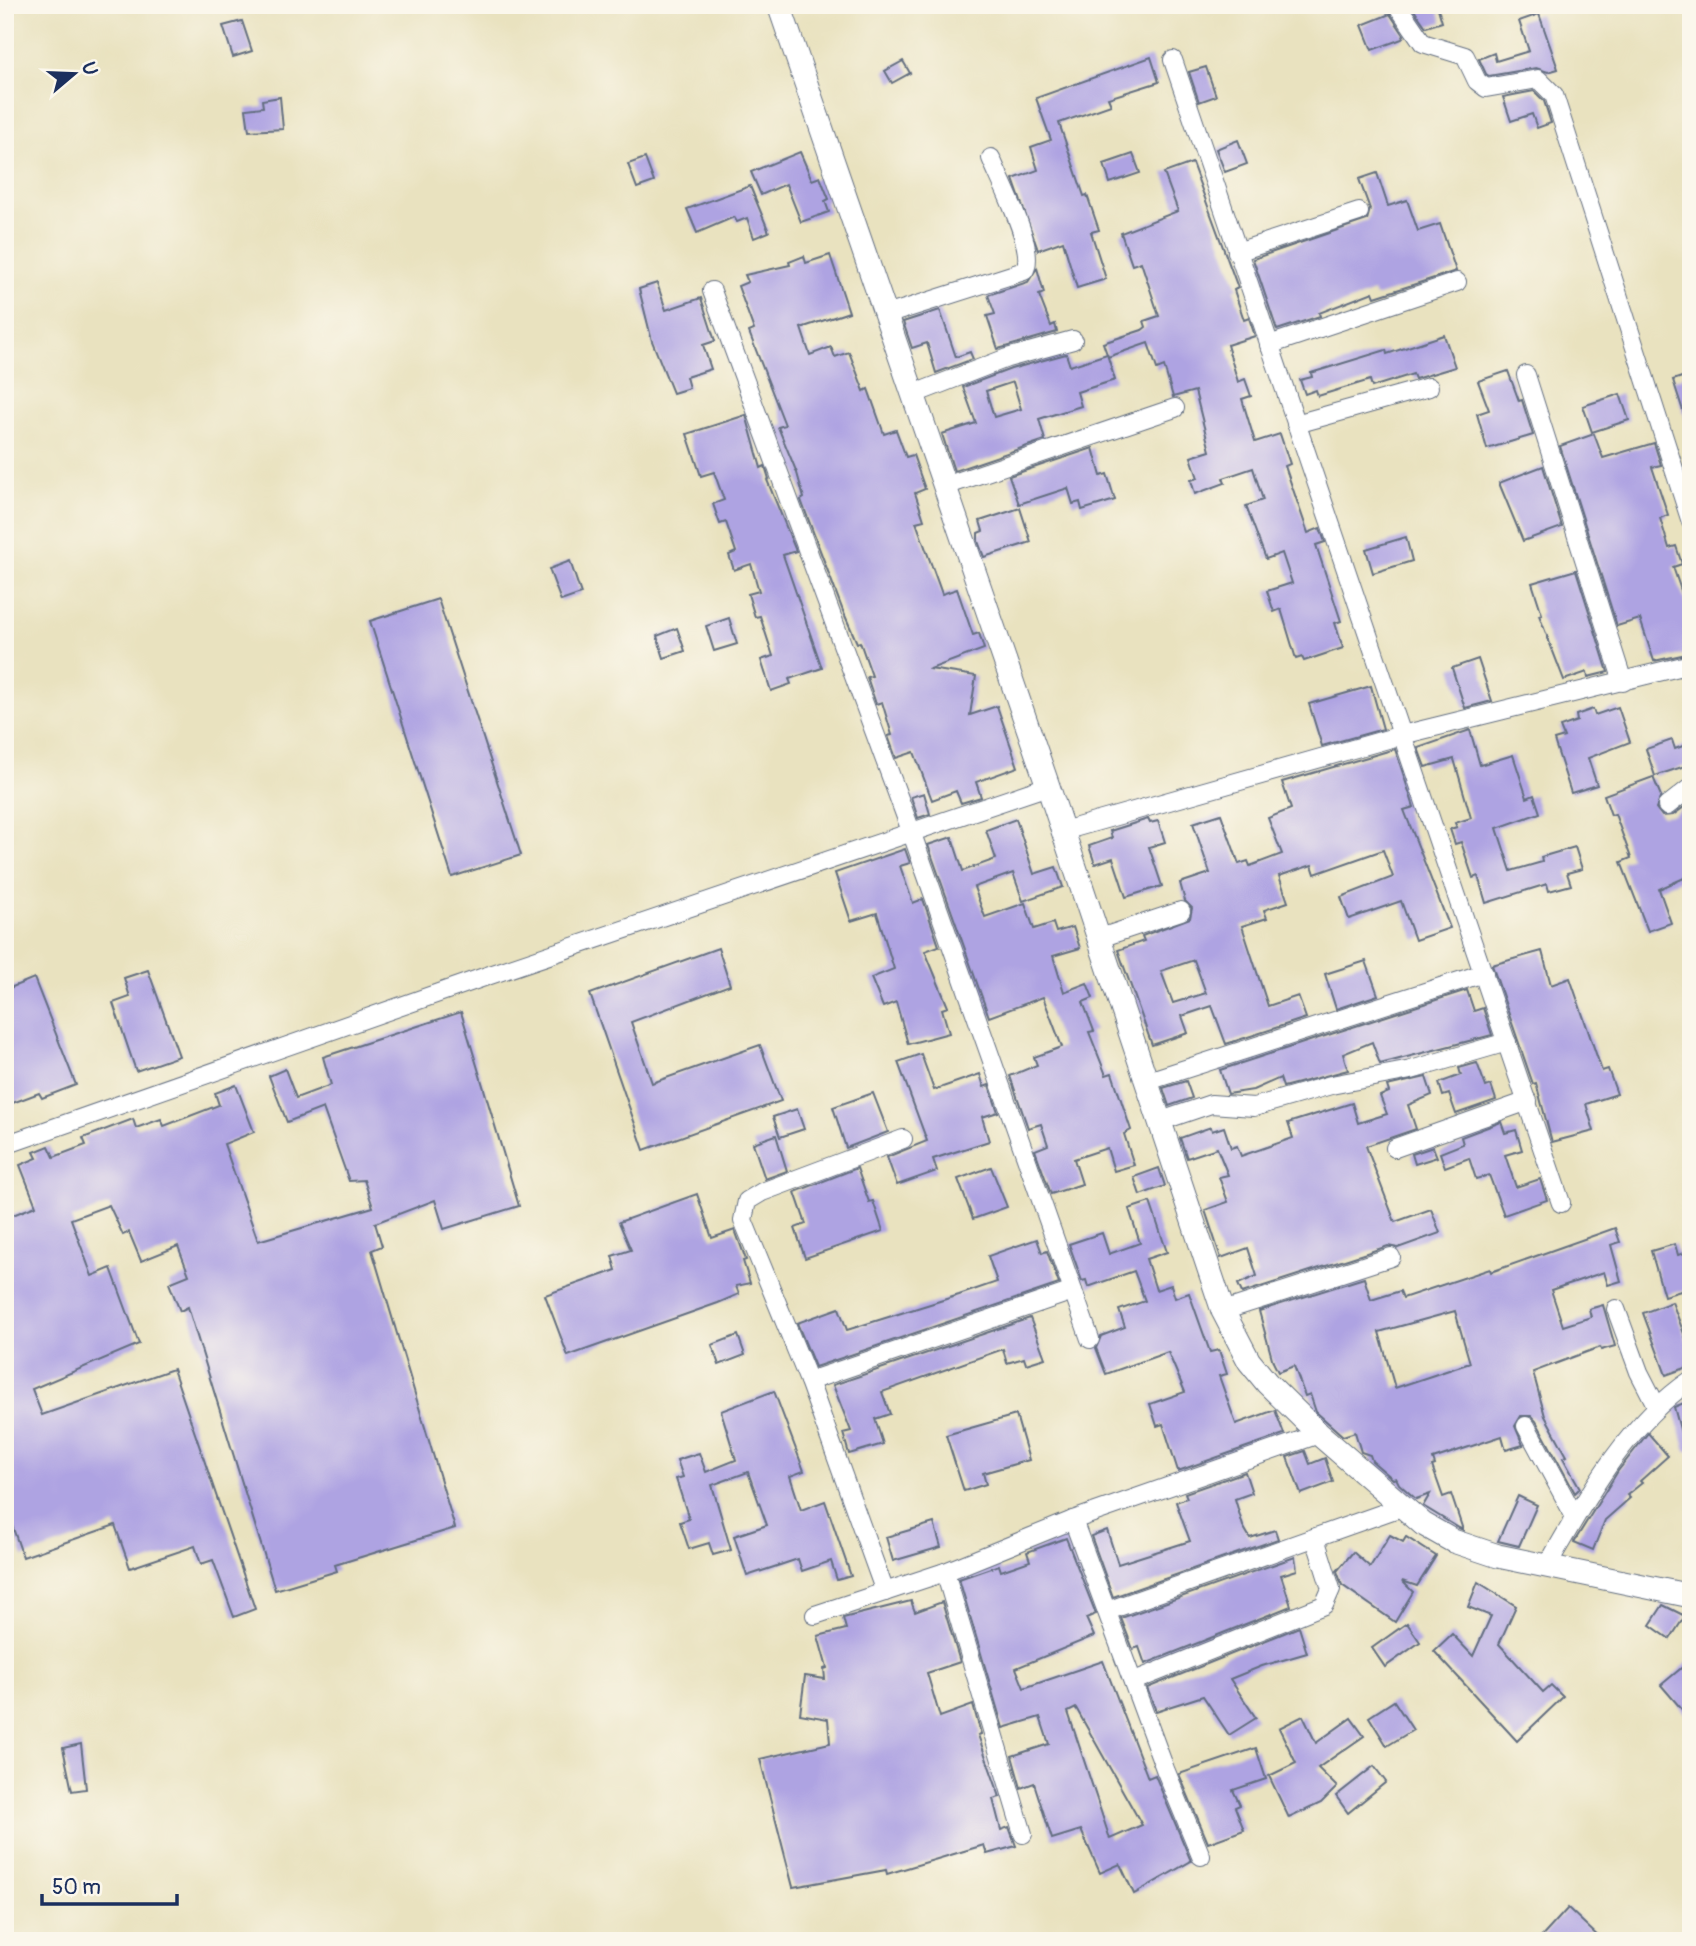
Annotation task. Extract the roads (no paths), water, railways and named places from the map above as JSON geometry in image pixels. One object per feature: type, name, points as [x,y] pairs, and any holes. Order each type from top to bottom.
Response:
[{"type":"street","points":[[779,5],[1100,938],[1223,1311],[1249,1361],[1319,1434],[1401,1507],[1453,1541],[1547,1566],[1691,1596]]},
{"type":"street","points":[[1397,5],[1423,43],[1465,56],[1481,85],[1489,88],[1538,79],[1554,95],[1691,522]]},
{"type":"street","points":[[1173,60],[1561,1202]]},
{"type":"street","points":[[886,314],[1024,271],[1027,267],[1029,255],[1024,238],[991,158]]},
{"type":"street","points":[[1237,252],[1360,212]]},
{"type":"street","points":[[1269,345],[1457,282]]},
{"type":"street","points":[[712,291],[911,831],[1090,1339]]},
{"type":"street","points":[[914,394],[1007,358],[1073,340]]},
{"type":"street","points":[[1526,375],[1623,682]]},
{"type":"street","points":[[1296,424],[1429,387]]},
{"type":"street","points":[[945,486],[1175,408]]},
{"type":"street","points":[[1063,831],[1402,735],[1691,664]]},
{"type":"street","points":[[5,1145],[1048,786]]},
{"type":"street","points":[[1667,806],[1691,787]]},
{"type":"street","points":[[1100,938],[1181,911]]},
{"type":"street","points":[[1148,1081],[1484,973]]},
{"type":"street","points":[[1161,1121],[1211,1104],[1254,1107],[1331,1084],[1411,1070],[1507,1042]]},
{"type":"street","points":[[1395,1148],[1528,1101]]},
{"type":"street","points":[[885,1592],[809,1381],[743,1220],[744,1206],[762,1192],[903,1139]]},
{"type":"street","points":[[1223,1311],[1391,1257]]},
{"type":"street","points":[[809,1381],[1073,1291]]},
{"type":"street","points":[[1616,1309],[1639,1372],[1657,1407]]},
{"type":"street","points":[[1547,1566],[1575,1517],[1624,1446],[1657,1407],[1691,1380]]},
{"type":"street","points":[[1526,1426],[1575,1517]]},
{"type":"street","points":[[815,1615],[945,1572],[1073,1520],[1319,1434]]},
{"type":"street","points":[[1107,1611],[1401,1507]]},
{"type":"street","points":[[1073,1520],[1165,1769],[1201,1856]]},
{"type":"street","points":[[1134,1681],[1324,1605],[1331,1589],[1315,1538]]},
{"type":"street","points":[[945,1572],[1023,1834]]}]
